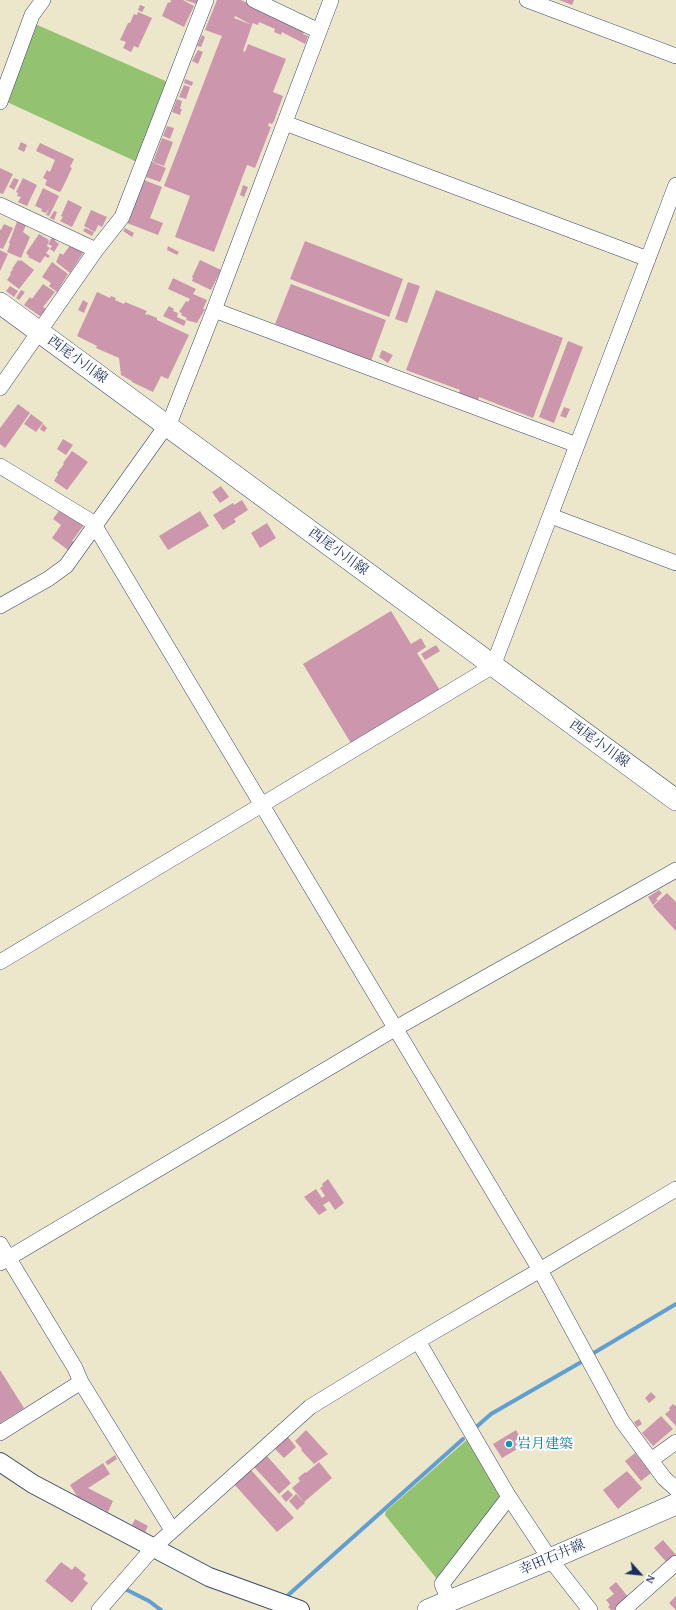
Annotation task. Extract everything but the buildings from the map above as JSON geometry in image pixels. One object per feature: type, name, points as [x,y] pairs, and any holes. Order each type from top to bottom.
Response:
[{"type":"main road","name":"西尾小川線","points":[[0,303],[676,800]]},
{"type":"main road","name":"幸田石井線","points":[[428,1610],[676,1504]]},
{"type":"street","points":[[0,102],[32,15],[43,0]]},
{"type":"street","points":[[0,388],[96,250],[122,217],[206,0]]},
{"type":"street","points":[[254,0],[319,31]]},
{"type":"street","points":[[0,606],[66,566],[167,427],[175,411],[214,310],[331,0]]},
{"type":"street","points":[[527,0],[676,56]]},
{"type":"street","points":[[284,123],[648,259]]},
{"type":"street","points":[[0,962],[493,666],[676,185]]},
{"type":"street","points":[[0,205],[96,250]]},
{"type":"street","points":[[214,310],[577,445]]},
{"type":"street","points":[[0,466],[92,522],[95,526],[540,1270],[622,1421],[664,1478],[676,1489]]},
{"type":"street","points":[[551,516],[676,563]]},
{"type":"street","points":[[4,1261],[396,1028],[676,870]]},
{"type":"street","points":[[99,1610],[153,1548],[310,1407],[418,1341],[676,1189]]},
{"type":"street","points":[[0,1244],[4,1261],[75,1368],[172,1530]]},
{"type":"street","points":[[418,1341],[509,1497],[550,1559],[590,1610]]},
{"type":"street","points":[[0,1433],[82,1382]]},
{"type":"street","points":[[651,1460],[676,1442]]},
{"type":"street","points":[[0,1462],[33,1484],[216,1580],[300,1610]]},
{"type":"street","points":[[449,1602],[442,1584],[509,1497]]},
{"type":"street","points":[[623,1610],[676,1564]]},
{"type":"green space","points":[[35,24],[170,83],[139,163],[5,101]]},
{"type":"green space","points":[[469,1438],[504,1496],[437,1579],[385,1515],[386,1511]]},
{"type":"waterway","points":[[592,1354],[676,1304]]},
{"type":"waterway","points":[[474,1429],[491,1414],[583,1361]]},
{"type":"waterway","points":[[286,1597],[463,1439]]},
{"type":"waterway","points":[[127,1590],[149,1601],[161,1610]]},
{"type":"place","name":"岩月建築","points":[[509,1444]]}]
